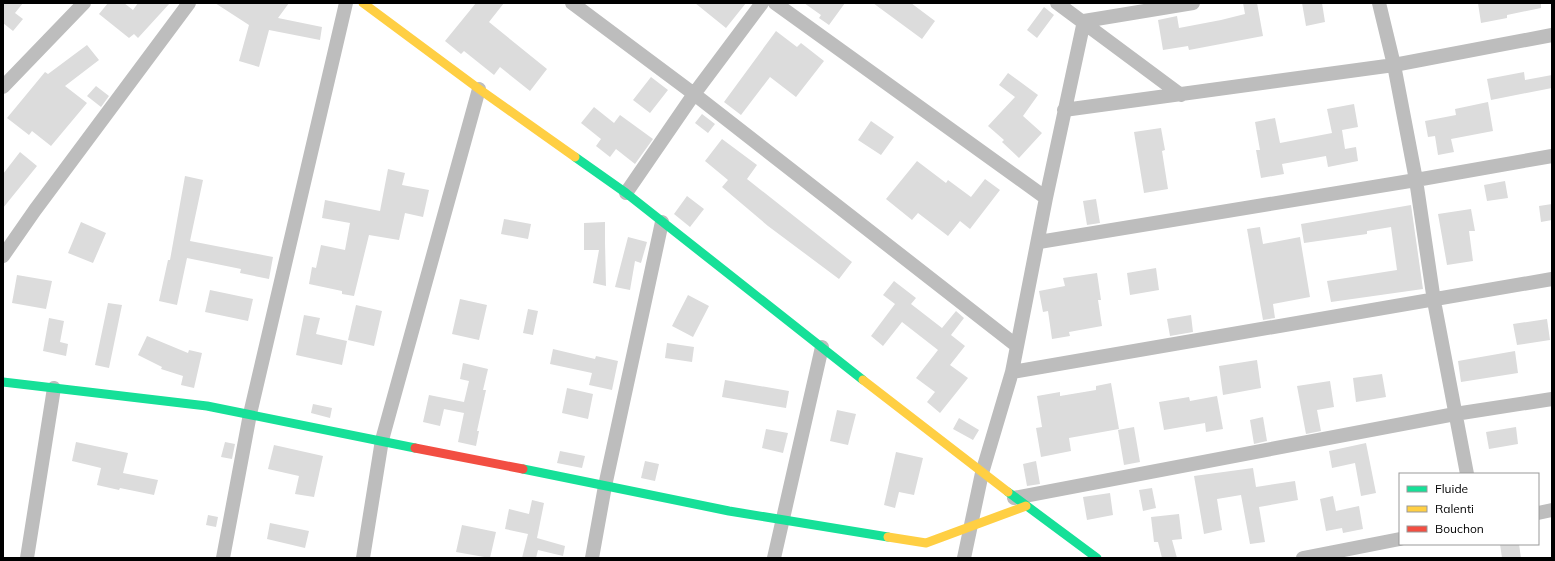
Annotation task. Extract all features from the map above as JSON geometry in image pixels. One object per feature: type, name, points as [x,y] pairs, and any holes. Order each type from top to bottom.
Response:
[{"type":"street","points":[[3,87],[84,3]]},
{"type":"street","points":[[3,256],[48,191],[189,3]]},
{"type":"street","points":[[224,558],[250,414],[346,3]]},
{"type":"street","points":[[363,3],[479,89],[626,193],[982,473],[1097,558]]},
{"type":"street","points":[[572,3],[694,94],[1017,346]]},
{"type":"street","points":[[626,193],[694,94],[762,3]]},
{"type":"street","points":[[775,3],[1046,198]]},
{"type":"street","points":[[1057,3],[1084,21],[1181,95]]},
{"type":"street","points":[[1084,21],[1193,3]]},
{"type":"street","points":[[1379,3],[1394,65],[1416,180],[1434,301],[1467,473]]},
{"type":"street","points":[[964,558],[982,473],[1012,372],[1064,110],[1084,21]]},
{"type":"street","points":[[1064,110],[1394,65],[1552,34]]},
{"type":"street","points":[[363,558],[382,440],[479,89]]},
{"type":"street","points":[[1039,242],[1552,156]]},
{"type":"street","points":[[592,558],[605,486],[662,222]]},
{"type":"street","points":[[1012,372],[1434,301],[1552,279]]},
{"type":"street","points":[[774,558],[822,347]]},
{"type":"street","points":[[3,382],[207,406],[782,520],[926,543],[971,526],[1020,502],[1455,414],[1552,399]]},
{"type":"street","points":[[27,558],[54,388]]},
{"type":"street","points":[[1539,513],[1552,510]]},
{"type":"street","points":[[1303,558],[1399,539]]},
{"type":"building","points":[[3,3],[23,3],[15,13],[23,19],[13,31],[3,23]]},
{"type":"building","points":[[108,3],[124,3],[133,10],[138,3],[170,3],[138,38],[134,34],[129,38],[99,14]]},
{"type":"building","points":[[215,3],[289,3],[278,18],[322,27],[320,40],[269,30],[259,67],[239,61],[249,25]]},
{"type":"building","points":[[476,3],[504,3],[489,22],[547,69],[530,91],[500,67],[494,75],[464,51],[461,54],[445,41]]},
{"type":"building","points":[[695,3],[746,3],[726,28]]},
{"type":"building","points":[[804,3],[845,3],[829,25],[819,18],[821,15]]},
{"type":"building","points":[[873,3],[911,3],[935,21],[922,39]]},
{"type":"building","points":[[1243,3],[1257,3],[1263,36],[1189,50],[1188,46],[1163,50],[1158,20],[1177,16],[1179,28],[1221,20],[1245,14]]},
{"type":"building","points":[[1302,3],[1322,3],[1325,22],[1306,26]]},
{"type":"building","points":[[1478,3],[1541,3],[1541,8],[1507,15],[1507,18],[1481,23]]},
{"type":"building","points":[[1044,7],[1054,15],[1037,38],[1027,30]]},
{"type":"building","points":[[776,31],[797,47],[801,43],[824,61],[796,97],[770,77],[741,115],[724,102]]},
{"type":"building","points":[[87,45],[99,60],[65,86],[87,103],[51,146],[32,131],[29,135],[7,118],[45,72],[48,74]]},
{"type":"building","points":[[1524,72],[1525,80],[1552,75],[1552,88],[1491,100],[1487,79]]},
{"type":"building","points":[[1008,73],[1038,95],[1023,116],[1042,133],[1019,158],[1002,142],[1004,140],[988,126],[1015,97],[999,85]]},
{"type":"building","points":[[651,77],[668,90],[650,113],[633,100]]},
{"type":"building","points":[[96,86],[109,96],[101,107],[87,96]]},
{"type":"building","points":[[1488,102],[1493,131],[1451,139],[1454,152],[1438,155],[1435,136],[1428,137],[1425,121],[1456,115],[1455,109]]},
{"type":"building","points":[[1354,104],[1358,127],[1342,130],[1345,149],[1356,147],[1358,161],[1328,167],[1326,156],[1282,164],[1284,174],[1261,178],[1256,150],[1260,150],[1255,122],[1275,118],[1280,143],[1332,133],[1327,109]]},
{"type":"building","points":[[594,107],[614,123],[620,115],[653,139],[635,164],[616,149],[610,157],[596,146],[601,139],[581,123]]},
{"type":"building","points":[[702,114],[715,124],[708,133],[695,123]]},
{"type":"building","points":[[871,121],[894,137],[881,155],[858,140]]},
{"type":"building","points":[[1161,128],[1165,150],[1162,151],[1168,189],[1144,193],[1134,132]]},
{"type":"building","points":[[722,139],[757,165],[747,179],[852,262],[839,279],[768,226],[722,187],[728,180],[705,161]]},
{"type":"building","points":[[20,152],[37,166],[3,208],[3,174]]},
{"type":"building","points":[[917,161],[946,183],[948,180],[971,197],[985,179],[1000,190],[970,229],[960,221],[948,236],[918,213],[912,220],[886,199]]},
{"type":"building","points":[[388,169],[405,173],[402,185],[429,190],[423,217],[405,213],[399,240],[369,235],[354,296],[342,294],[342,291],[309,284],[312,267],[316,268],[321,245],[345,250],[350,223],[322,218],[325,200],[380,211]]},
{"type":"building","points":[[185,176],[203,180],[190,241],[273,257],[269,279],[240,273],[241,269],[187,258],[177,305],[159,301],[168,260],[170,260]]},
{"type":"building","points":[[1505,181],[1508,198],[1487,201],[1484,185]]},
{"type":"building","points":[[687,196],[704,209],[690,227],[674,214]]},
{"type":"building","points":[[1096,199],[1100,223],[1087,225],[1083,201]]},
{"type":"building","points":[[1552,204],[1552,220],[1541,222],[1539,206]]},
{"type":"building","points":[[1411,205],[1423,289],[1331,302],[1327,281],[1397,270],[1391,227],[1367,231],[1367,234],[1304,243],[1301,224]]},
{"type":"building","points":[[1471,209],[1475,231],[1469,231],[1473,261],[1447,265],[1438,214]]},
{"type":"building","points":[[504,219],[531,224],[528,239],[501,234]]},
{"type":"building","points":[[81,222],[106,233],[93,263],[68,253]]},
{"type":"building","points":[[605,222],[606,286],[593,283],[599,250],[584,250],[584,223]]},
{"type":"building","points":[[1260,227],[1263,244],[1300,237],[1310,297],[1273,304],[1275,318],[1263,320],[1247,229]]},
{"type":"building","points":[[628,237],[647,242],[641,263],[635,261],[630,290],[615,287]]},
{"type":"building","points":[[1156,268],[1159,290],[1130,295],[1127,273]]},
{"type":"building","points":[[1097,273],[1101,300],[1098,300],[1102,326],[1069,332],[1070,336],[1052,339],[1048,311],[1043,312],[1039,291],[1065,286],[1063,278]]},
{"type":"building","points":[[17,275],[52,281],[46,309],[12,303]]},
{"type":"building","points":[[894,281],[916,298],[911,304],[942,328],[956,311],[964,318],[951,335],[965,346],[950,365],[968,378],[940,413],[927,402],[935,392],[916,378],[938,350],[902,322],[883,346],[871,336],[895,304],[883,295]]},
{"type":"building","points":[[210,290],[253,299],[248,321],[205,312]]},
{"type":"building","points":[[688,295],[709,306],[693,337],[672,326]]},
{"type":"building","points":[[460,299],[487,305],[479,340],[452,334]]},
{"type":"building","points":[[108,303],[122,305],[109,368],[95,365]]},
{"type":"building","points":[[356,305],[382,311],[374,346],[348,340]]},
{"type":"building","points":[[528,309],[538,311],[533,335],[523,333]]},
{"type":"building","points":[[304,315],[320,318],[316,334],[347,341],[342,365],[296,355]]},
{"type":"building","points":[[1191,315],[1193,332],[1170,336],[1167,319]]},
{"type":"building","points":[[49,318],[64,321],[60,342],[68,344],[66,356],[43,351]]},
{"type":"building","points":[[1547,319],[1550,340],[1517,345],[1513,324]]},
{"type":"building","points":[[147,336],[188,353],[189,350],[202,353],[194,388],[181,385],[183,376],[161,369],[162,367],[138,355]]},
{"type":"building","points":[[667,343],[694,347],[692,362],[665,358]]},
{"type":"building","points":[[553,349],[595,359],[596,356],[618,361],[612,390],[589,385],[592,373],[550,364]]},
{"type":"building","points":[[1515,351],[1518,373],[1461,382],[1458,361]]},
{"type":"building","points":[[1257,360],[1261,388],[1223,395],[1219,366]]},
{"type":"building","points":[[463,363],[488,369],[483,390],[486,390],[477,431],[479,431],[476,446],[458,442],[464,413],[444,409],[440,426],[423,422],[429,395],[464,402],[469,381],[460,379]]},
{"type":"building","points":[[1382,374],[1386,397],[1356,402],[1353,378]]},
{"type":"building","points":[[725,380],[789,391],[786,408],[722,397]]},
{"type":"building","points":[[1330,381],[1334,407],[1317,410],[1321,431],[1306,434],[1297,386]]},
{"type":"building","points":[[1111,383],[1119,429],[1069,438],[1071,451],[1041,457],[1036,428],[1042,427],[1037,396],[1060,392],[1060,396],[1096,390],[1096,386]]},
{"type":"building","points":[[567,388],[593,394],[588,419],[562,413]]},
{"type":"building","points":[[1217,396],[1223,429],[1206,432],[1205,423],[1164,430],[1159,402],[1189,397],[1190,401]]},
{"type":"building","points":[[313,404],[332,408],[330,418],[311,413]]},
{"type":"building","points":[[837,410],[856,414],[848,445],[830,441]]},
{"type":"building","points":[[1263,417],[1267,441],[1254,444],[1250,420]]},
{"type":"building","points":[[959,418],[979,430],[973,440],[953,429]]},
{"type":"building","points":[[1134,427],[1140,462],[1124,465],[1118,430]]},
{"type":"building","points":[[1516,427],[1518,444],[1489,449],[1486,432]]},
{"type":"building","points":[[766,429],[788,433],[783,453],[762,448]]},
{"type":"building","points":[[76,442],[128,453],[123,473],[158,480],[154,495],[97,485],[101,468],[72,461]]},
{"type":"building","points":[[225,442],[235,444],[232,459],[221,457]]},
{"type":"building","points":[[1366,443],[1376,493],[1361,496],[1355,463],[1332,468],[1329,451]]},
{"type":"building","points":[[274,445],[323,456],[314,497],[295,494],[299,476],[268,469]]},
{"type":"building","points":[[560,451],[585,456],[582,468],[557,463]]},
{"type":"building","points":[[896,452],[923,458],[914,495],[899,492],[895,508],[884,505]]},
{"type":"building","points":[[645,461],[659,464],[655,481],[641,478]]},
{"type":"building","points":[[1036,461],[1040,484],[1027,486],[1023,464]]},
{"type":"building","points":[[1253,468],[1256,487],[1295,481],[1298,500],[1259,507],[1265,542],[1250,544],[1241,495],[1217,499],[1222,530],[1204,534],[1194,476]]},
{"type":"building","points":[[1152,488],[1156,508],[1143,511],[1139,490]]},
{"type":"building","points":[[1110,493],[1113,515],[1087,520],[1083,497]]},
{"type":"building","points":[[1333,496],[1336,511],[1359,506],[1363,529],[1343,533],[1342,528],[1326,531],[1320,499]]},
{"type":"building","points":[[532,500],[544,503],[537,538],[565,546],[563,556],[538,550],[536,558],[522,558],[528,534],[505,529],[509,509],[529,514]]},
{"type":"building","points":[[1179,514],[1182,539],[1172,540],[1177,558],[1162,558],[1158,542],[1154,542],[1151,517]]},
{"type":"building","points":[[208,515],[218,517],[216,527],[206,525]]},
{"type":"building","points":[[270,523],[309,531],[305,548],[267,539]]},
{"type":"building","points":[[462,525],[496,532],[490,558],[456,552]]},
{"type":"building","points":[[1500,545],[1519,545],[1521,558],[1502,558]]},
{"type":"traffic: fast","points":[[575,157],[626,193],[863,380]]},
{"type":"traffic: fast","points":[[3,382],[207,406],[415,448]]},
{"type":"traffic: fast","points":[[523,469],[729,511],[888,537]]},
{"type":"traffic: fast","points":[[1008,492],[1097,558]]},
{"type":"traffic: slow","points":[[363,3],[479,89],[575,157]]},
{"type":"traffic: slow","points":[[863,380],[1008,492]]},
{"type":"traffic: slow","points":[[888,537],[926,543],[1026,506]]},
{"type":"traffic: jam","points":[[415,448],[523,469]]}]
